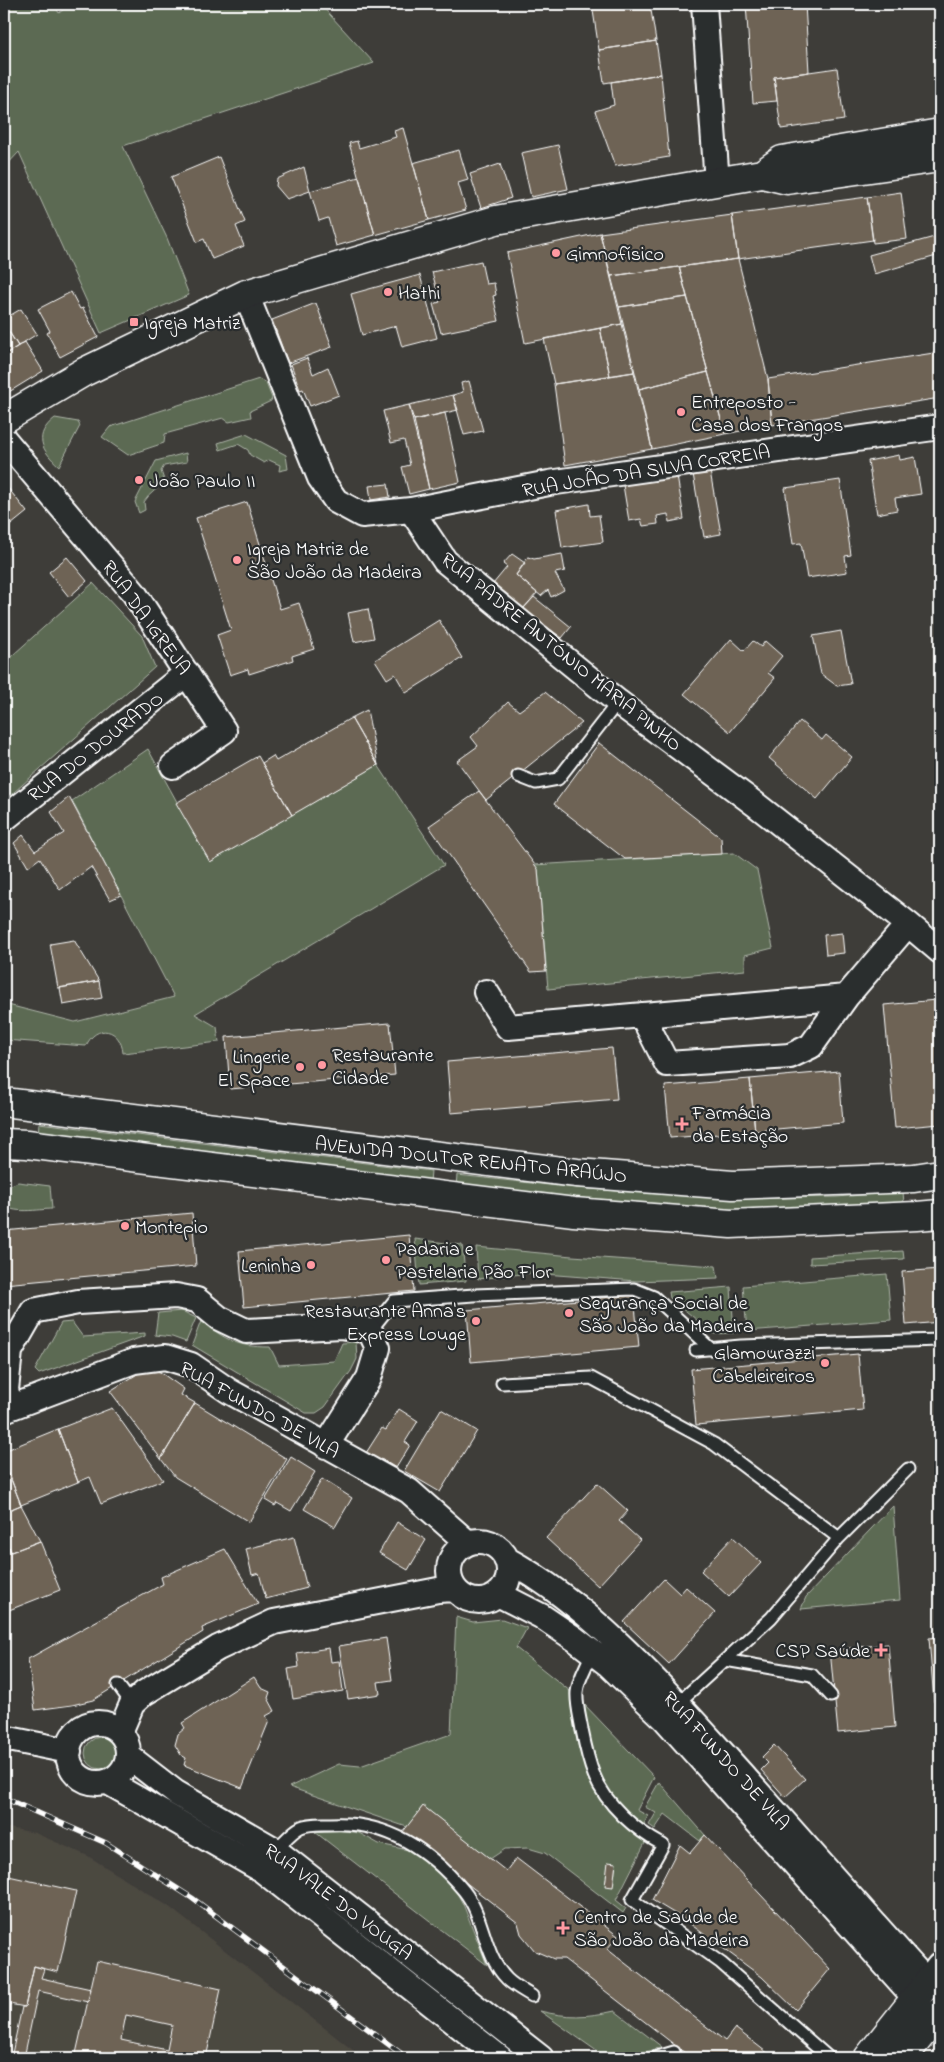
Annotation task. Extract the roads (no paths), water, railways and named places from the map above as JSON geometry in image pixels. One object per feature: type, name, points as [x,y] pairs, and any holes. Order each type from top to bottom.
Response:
[{"type":"main road","points":[[762,174],[782,160],[940,133]]},
{"type":"main road","points":[[4,419],[84,372],[246,294],[496,220],[762,174],[787,180],[940,158]]},
{"type":"main road","name":"AVENIDA DOUTOR RENATO ARAÚJO","points":[[4,1102],[577,1173],[733,1185],[914,1178],[940,1174]]},
{"type":"main road","name":"AVENIDA DOUTOR RENATO ARAÚJO","points":[[4,1143],[26,1144],[574,1212],[731,1224],[940,1214]]},
{"type":"main road","points":[[868,2058],[928,1983]]},
{"type":"main road","points":[[902,2058],[937,2021]]},
{"type":"street","points":[[704,4],[717,182]]},
{"type":"street","points":[[246,294],[320,478],[336,501],[362,515],[411,510]]},
{"type":"street","name":"RUA JOÃO DA SILVA CORREIA","points":[[411,510],[549,483],[940,427]]},
{"type":"street","name":"RUA DA IGREJA","points":[[4,439],[134,593],[224,731],[173,766]]},
{"type":"street","name":"RUA PADRE ANTÓNIO MARIA PINHO","points":[[411,510],[445,561],[618,702],[755,804],[940,951]]},
{"type":"street","name":"RUA DO DOURADO","points":[[4,818],[187,673]]},
{"type":"street","points":[[642,1015],[668,1064],[790,1056],[810,1046],[846,997],[908,924]]},
{"type":"street","points":[[486,992],[508,1027],[846,997]]},
{"type":"street","points":[[7,1408],[6,1390],[10,1351],[33,1311],[78,1302],[176,1296],[197,1300],[220,1318],[246,1331],[341,1326],[370,1331],[378,1348],[369,1378],[326,1446]]},
{"type":"street","name":"RUA FUNDO DE VILA","points":[[7,1408],[134,1361],[164,1357],[191,1365],[229,1391],[409,1492],[468,1543],[486,1542],[495,1546],[506,1559],[528,1571],[602,1629],[671,1711],[928,1983]]},
{"type":"street","points":[[468,1543],[454,1555],[450,1563],[449,1572],[454,1589],[465,1598],[479,1602],[498,1594],[505,1587],[508,1578],[509,1568],[506,1559]]},
{"type":"street","points":[[120,1732],[132,1704],[144,1693],[218,1648],[274,1622],[438,1590],[454,1589]]},
{"type":"street","name":"RUA FUNDO DE VILA","points":[[498,1594],[541,1616],[671,1711]]},
{"type":"street","points":[[4,1738],[68,1751],[76,1733],[84,1727],[103,1724],[112,1727],[120,1732],[125,1740],[128,1756],[122,1772],[108,1782]]},
{"type":"street","name":"RUA VALE DO VOUGA","points":[[68,1751],[69,1759],[76,1774],[91,1783],[108,1782],[262,1870],[500,2058]]},
{"type":"street","name":"RUA VALE DO VOUGA","points":[[128,1756],[176,1793],[275,1850],[541,2058]]},
{"type":"lane","points":[[518,776],[536,783],[558,779],[618,702]]},
{"type":"lane","points":[[370,1331],[394,1301],[474,1295],[634,1289],[654,1297],[711,1349]]},
{"type":"lane","points":[[696,1350],[940,1340]]},
{"type":"lane","points":[[502,1383],[591,1378],[714,1444],[839,1538]]},
{"type":"lane","points":[[671,1711],[771,1618],[839,1538],[908,1469]]},
{"type":"lane","points":[[592,1652],[577,1691],[578,1711],[587,1756],[594,1776],[618,1811],[642,1832],[663,1845],[632,1900],[721,1963],[829,2058]]},
{"type":"lane","points":[[725,1660],[812,1675],[831,1696]]},
{"type":"lane","points":[[118,1685],[132,1704]]},
{"type":"lane","points":[[275,1850],[300,1827],[316,1824],[364,1825],[388,1832],[407,1841],[426,1853],[465,1892],[479,1918],[490,1953],[507,1979],[532,1996]]},
{"type":"lane","points":[[654,2058],[674,2052]]},
{"type":"railway","points":[[4,1798],[106,1843],[192,1898],[407,2058]]},
{"type":"place","name":"Gimnofísico","points":[[556,253]]},
{"type":"place","name":"Hathi","points":[[388,292]]},
{"type":"place","name":"Igreja Matriz","points":[[134,322]]},
{"type":"place","name":"Entreposto - Casa dos Frangos","points":[[681,412]]},
{"type":"place","name":"João Paulo II","points":[[139,480]]},
{"type":"place","name":"Igreja Matriz de São João da Madeira","points":[[237,560]]},
{"type":"place","name":"Restaurante Cidade","points":[[322,1065]]},
{"type":"place","name":"Lingerie El Space","points":[[300,1067]]},
{"type":"place","name":"Farmácia da Estação","points":[[682,1124]]},
{"type":"place","name":"Montepio","points":[[125,1226]]},
{"type":"place","name":"Padaria e Pastelaria Pão Flor","points":[[386,1260]]},
{"type":"place","name":"Leninha","points":[[311,1265]]},
{"type":"place","name":"Segurança Social de São João da Madeira","points":[[569,1313]]},
{"type":"place","name":"Restaurante Anna's Express Louge","points":[[476,1321]]},
{"type":"place","name":"Glamourazzi Cabeleireiros","points":[[825,1363]]},
{"type":"place","name":"CSP Saúde","points":[[881,1650]]},
{"type":"place","name":"Centro de Saúde de São João da Madeira","points":[[563,1928]]}]
